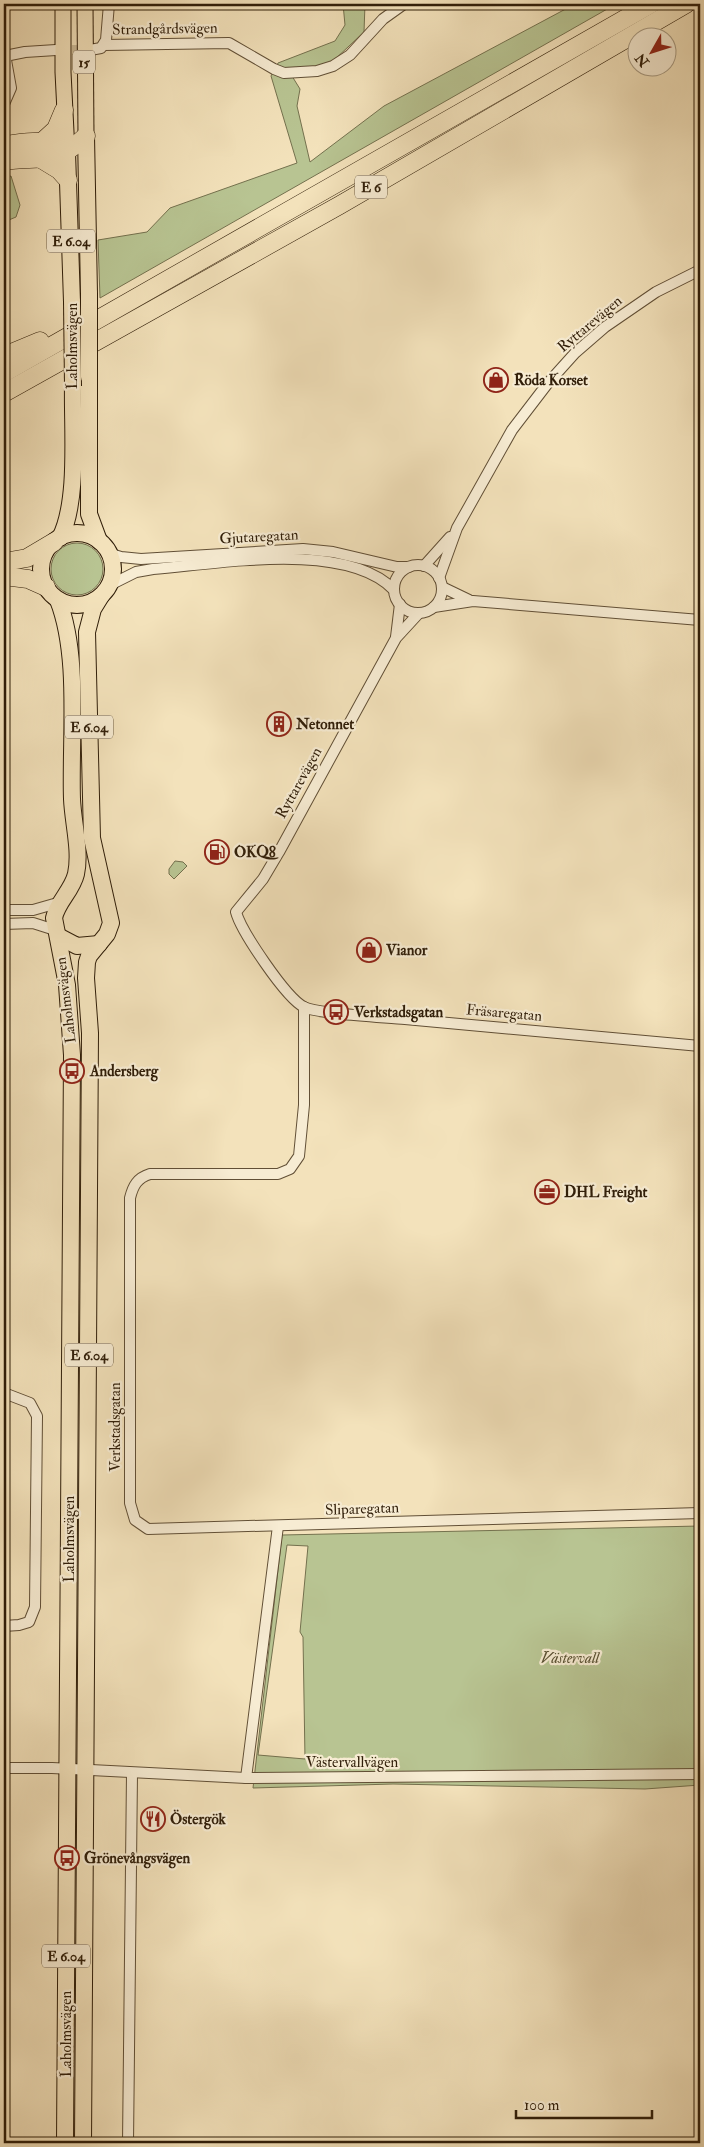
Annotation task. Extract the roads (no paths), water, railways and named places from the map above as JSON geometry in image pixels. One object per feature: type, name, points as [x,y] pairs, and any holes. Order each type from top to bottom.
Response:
[{"type":"highway","name":"E 6","points":[[4,373],[651,4]]},
{"type":"highway","name":"E 6","points":[[4,393],[340,205],[686,4]]},
{"type":"highway","points":[[42,150],[56,129],[64,110]]},
{"type":"highway","points":[[67,152],[86,136]]},
{"type":"highway","name":"Laholmsvägen","points":[[83,2143],[90,1033],[86,978],[87,962],[98,944],[107,934],[110,923],[109,910],[96,860],[91,814],[87,632],[91,615],[105,591],[112,569],[89,514],[89,294],[86,136]]},
{"type":"highway","points":[[4,145],[42,150],[68,180]]},
{"type":"highway","points":[[4,161],[60,146],[87,170]]},
{"type":"highway","name":"Laholmsvägen","points":[[65,2143],[72,1055],[67,986],[54,918],[74,880],[77,863],[72,789],[70,636],[41,572],[42,561],[68,521],[71,497],[73,386],[67,152]]},
{"type":"highway","points":[[4,356],[54,334],[161,277],[179,274]]},
{"type":"highway","points":[[4,405],[61,361]]},
{"type":"highway","points":[[4,562],[27,558],[57,540],[80,534],[104,547]]},
{"type":"highway","points":[[4,576],[28,578],[69,604],[80,605],[91,602],[105,591]]},
{"type":"highway","name":"Laholmsvägen","points":[[57,933],[77,946],[98,944]]},
{"type":"main road","name":"Laholmsvägen","points":[[63,4],[64,110],[67,152]]},
{"type":"main road","name":"Laholmsvägen","points":[[85,4],[86,136]]},
{"type":"street","points":[[104,45],[108,33],[109,4]]},
{"type":"street","name":"Strandgårdsvägen","points":[[90,50],[104,45],[228,43],[274,70],[284,73],[317,71],[333,66],[350,55],[383,19],[404,4]]},
{"type":"street","points":[[4,104],[11,92],[5,52],[56,50]]},
{"type":"street","name":"Ryttarevägen","points":[[424,566],[457,528],[512,430],[548,382],[575,353],[605,327],[656,292],[700,270]]},
{"type":"street","name":"Ryttarevägen","points":[[304,1007],[292,998],[280,982],[241,926],[236,912],[263,879],[275,859],[396,638],[419,613],[434,607],[439,601],[440,582],[457,528]]},
{"type":"street","name":"Gjutaregatan","points":[[104,547],[121,557],[141,559],[303,549],[333,552],[397,567],[409,567]]},
{"type":"street","name":"Gjutaregatan","points":[[105,591],[136,572],[153,569],[299,558],[331,561],[365,570],[383,580],[394,590]]},
{"type":"street","points":[[394,590],[398,576],[409,567],[424,566],[430,569],[440,582],[472,602]]},
{"type":"street","name":"Ryttarevägen","points":[[394,590],[400,604],[396,638]]},
{"type":"street","points":[[434,607],[472,602],[700,620]]},
{"type":"street","points":[[400,604],[405,609],[419,613]]},
{"type":"street","points":[[4,910],[33,910],[61,902]]},
{"type":"street","points":[[4,924],[33,923],[57,933]]},
{"type":"street","name":"Fräsaregatan","points":[[304,1007],[395,1018],[700,1046]]},
{"type":"street","name":"Verkstadsgatan","points":[[278,1526],[148,1529],[135,1520],[130,1503],[130,1198],[136,1182],[150,1174],[278,1174],[290,1169],[299,1156],[302,1130],[304,1007]]},
{"type":"street","points":[[4,1393],[30,1403],[37,1416],[35,1606],[29,1622],[4,1626]]},
{"type":"street","name":"Sliparegatan","points":[[278,1526],[700,1513]]},
{"type":"street","points":[[246,1778],[278,1526]]},
{"type":"street","name":"Västervallvägen","points":[[4,1768],[66,1769],[246,1778],[700,1774]]},
{"type":"street","points":[[128,2143],[132,1773]]},
{"type":"tunnel","points":[[57,50],[90,50]]},
{"type":"place","name":"Röda Korset","points":[[496,380]]},
{"type":"place","name":"Netonnet","points":[[279,724]]},
{"type":"place","name":"OKQ8","points":[[217,852]]},
{"type":"place","name":"Vianor","points":[[369,950]]},
{"type":"place","name":"Verkstadsgatan","points":[[336,1012]]},
{"type":"place","name":"Andersberg","points":[[72,1071]]},
{"type":"place","name":"DHL Freight","points":[[547,1192]]},
{"type":"place","name":"Östergök","points":[[153,1819]]},
{"type":"place","name":"Grönevångsvägen","points":[[67,1858]]},
{"type":"park label","name":"Västervall","points":[[570,1658]]}]
